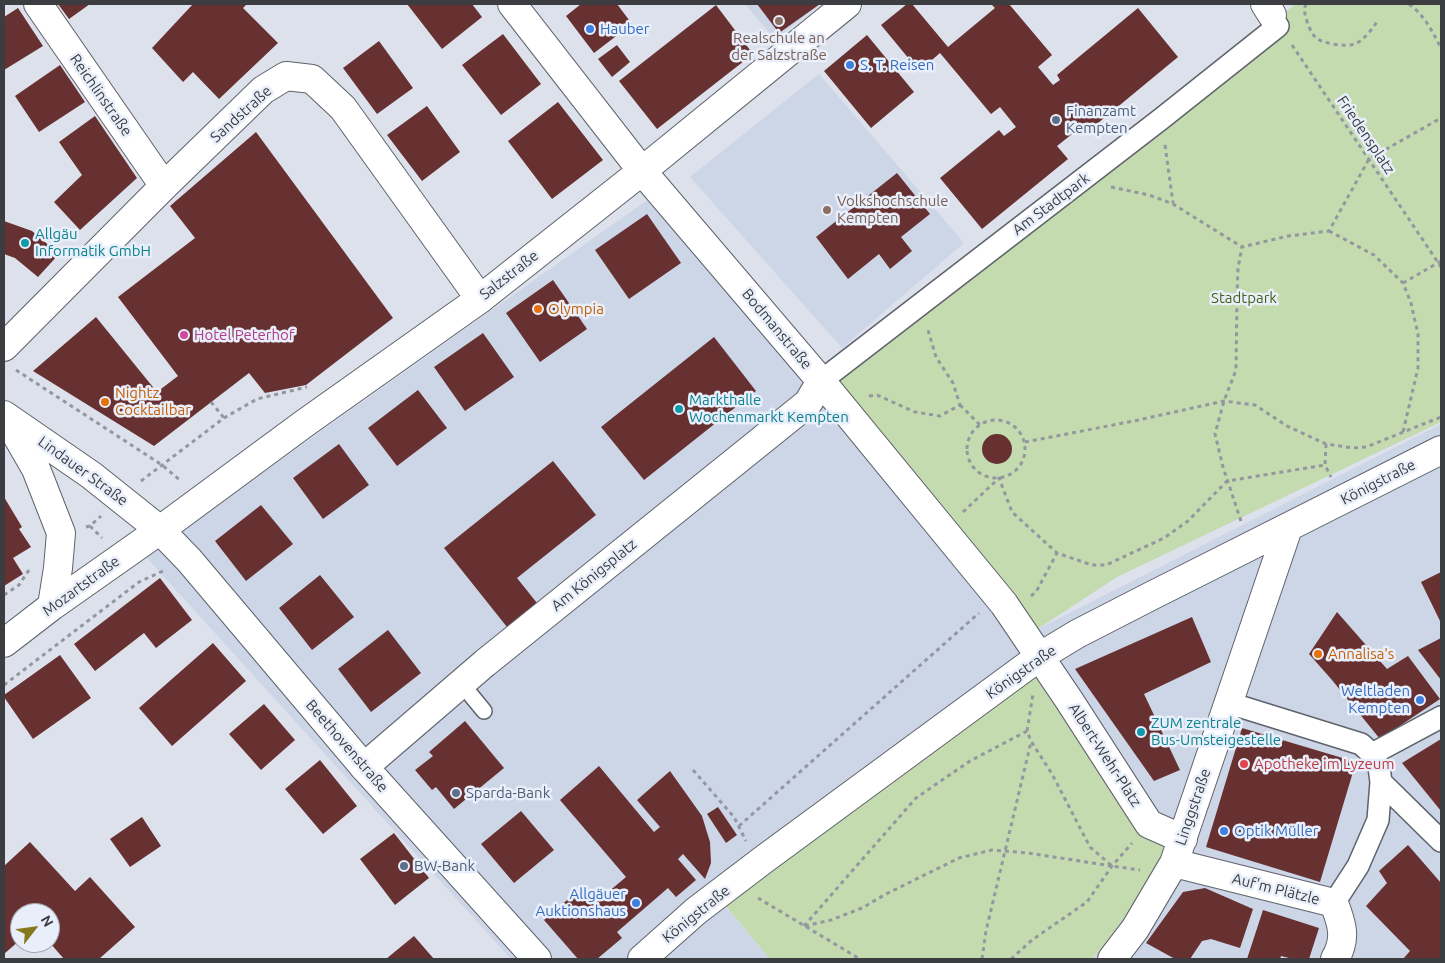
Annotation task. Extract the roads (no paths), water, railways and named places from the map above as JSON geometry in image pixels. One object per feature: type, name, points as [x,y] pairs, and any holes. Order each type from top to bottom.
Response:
[{"type":"street","name":"Reichlinstraße","points":[[38,4],[164,186]]},
{"type":"street","name":"Bodmanstraße","points":[[512,4],[642,171],[828,390],[1004,604],[1039,657]]},
{"type":"street","name":"Salzstraße","points":[[160,530],[305,423],[480,299],[642,171],[847,4]]},
{"type":"street","name":"Am Stadtpark","points":[[828,390],[1162,119],[1272,15]]},
{"type":"street","name":"Sandstraße","points":[[8,357],[164,186],[263,90],[286,76],[312,78],[343,108],[480,299]]},
{"type":"street","name":"Am Königsplatz","points":[[364,767],[461,683],[800,409],[828,390]]},
{"type":"street","name":"Lindauer Straße","points":[[5,416],[91,475],[160,530]]},
{"type":"street","points":[[5,416],[36,469],[61,533],[52,606]]},
{"type":"street","name":"Königstraße","points":[[642,959],[696,911],[763,860],[1039,657],[1077,634],[1441,450]]},
{"type":"street","name":"Linggstraße","points":[[1112,959],[1135,928],[1174,859],[1288,528]]},
{"type":"street","name":"Mozartstraße","points":[[4,644],[52,606],[160,530]]},
{"type":"street","name":"Beethovenstraße","points":[[160,530],[189,560],[364,767],[537,959]]},
{"type":"street","name":"Albert-Wehr-Platz","points":[[1039,657],[1174,859]]},
{"type":"street","points":[[1229,703],[1360,744],[1372,754],[1441,717]]},
{"type":"street","name":"Auf'm Plätzle","points":[[1174,859],[1334,903],[1358,866],[1378,820],[1381,782],[1379,767],[1372,754]]},
{"type":"street","points":[[1381,782],[1441,841]]},
{"type":"street","points":[[1334,903],[1342,926],[1340,950],[1335,959]]},
{"type":"lane","points":[[461,683],[484,711]]},
{"type":"place","name":"Realschule an der Salzstraße","points":[[779,21]]},
{"type":"place","name":"Hauber","points":[[590,29]]},
{"type":"place","name":"S. T. Reisen","points":[[850,65]]},
{"type":"place","name":"Finanzamt Kempten","points":[[1056,120]]},
{"type":"place","name":"Volkshochschule Kempten","points":[[827,210]]},
{"type":"place","name":"Allgäu Informatik GmbH","points":[[25,243]]},
{"type":"place","name":"Olympia","points":[[538,309]]},
{"type":"place","name":"Hotel Peterhof","points":[[184,335]]},
{"type":"place","name":"Nightz Cocktailbar","points":[[105,402]]},
{"type":"place","name":"Markthalle Wochenmarkt Kempten","points":[[679,409]]},
{"type":"place","name":"Annalisa's","points":[[1318,654]]},
{"type":"place","name":"Weltladen Kempten","points":[[1420,700]]},
{"type":"place","name":"ZUM zentrale Bus-Umsteigestelle","points":[[1141,732]]},
{"type":"place","name":"Apotheke im Lyzeum","points":[[1244,764]]},
{"type":"place","name":"Sparda-Bank","points":[[456,793]]},
{"type":"place","name":"Optik Müller","points":[[1224,831]]},
{"type":"place","name":"BW-Bank","points":[[404,866]]},
{"type":"place","name":"Allgäuer Auktionshaus","points":[[636,903]]},
{"type":"park label","name":"Stadtpark","points":[[1244,298]]}]
